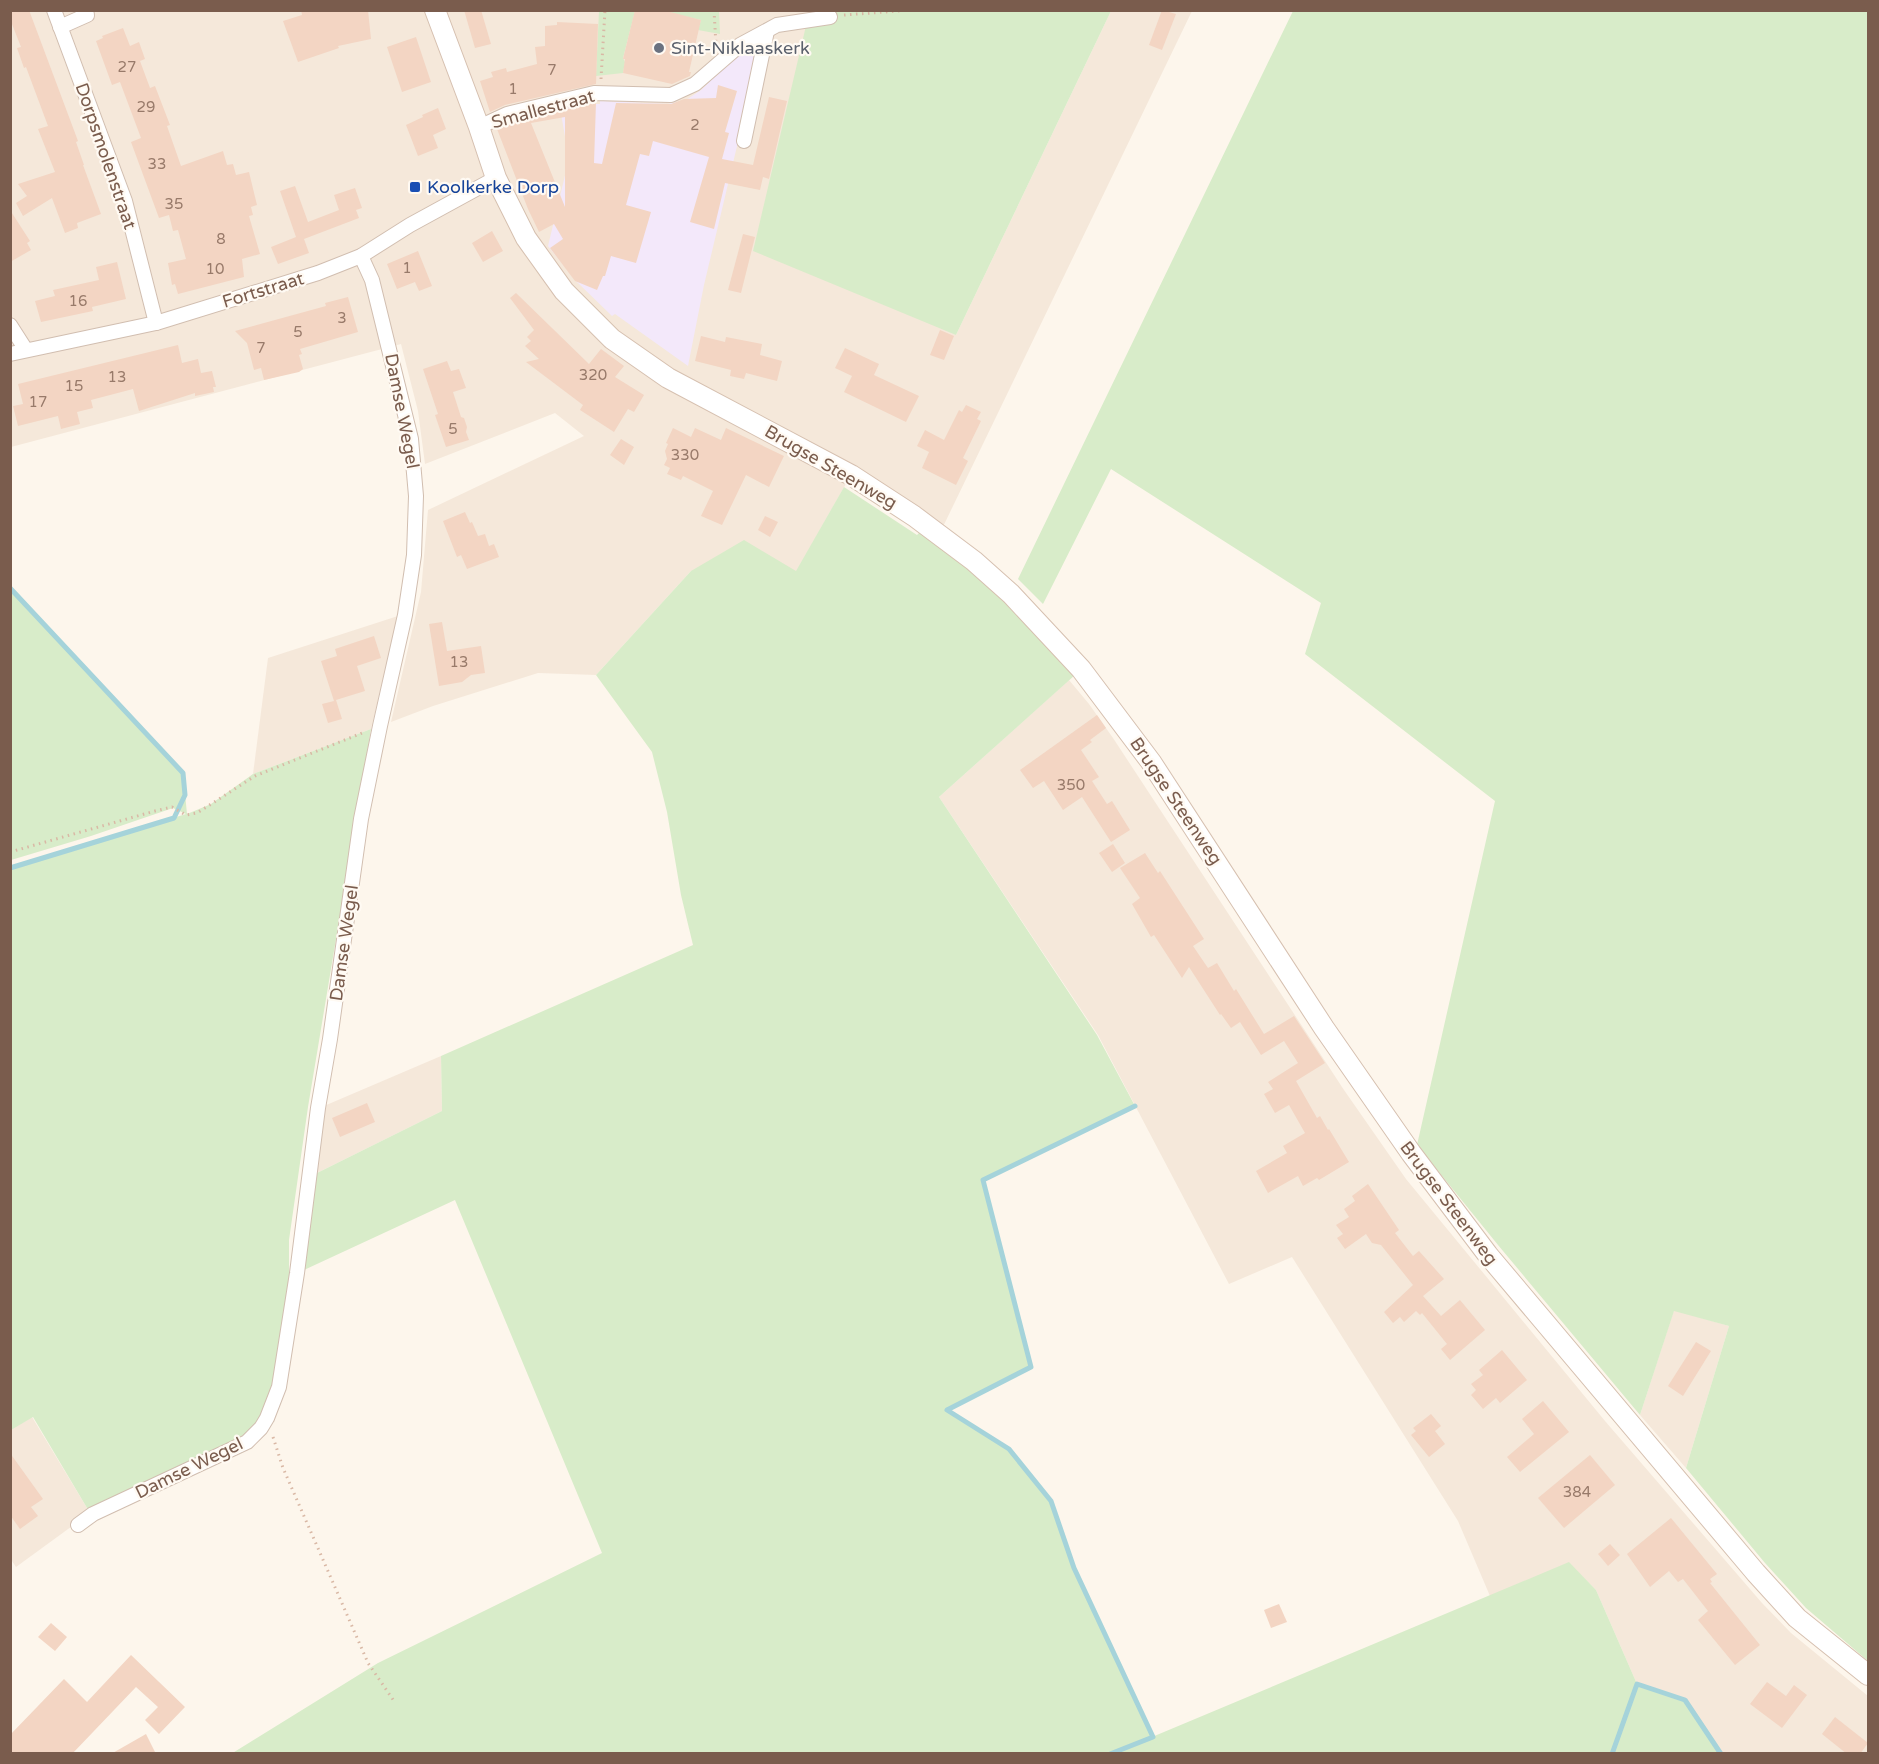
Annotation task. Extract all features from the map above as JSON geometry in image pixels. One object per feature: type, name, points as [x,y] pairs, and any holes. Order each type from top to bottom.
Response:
[{"type":"main road","name":"Brugse Steenweg","points":[[435,10],[496,178],[526,238],[564,291],[612,339],[668,378],[851,475],[914,516],[974,561],[1004,588],[1081,669],[1151,762],[1350,1066],[1411,1153],[1488,1255],[1756,1573],[1791,1611],[1869,1675]]},
{"type":"street","name":"Dorpsmolenstraat","points":[[54,10],[125,201],[156,322]]},
{"type":"street","points":[[60,27],[87,15],[86,10]]},
{"type":"street","name":"Smallestraat","points":[[479,127],[507,114],[600,93],[671,95],[695,84],[740,45],[777,26],[830,16]]},
{"type":"street","points":[[744,141],[767,31]]},
{"type":"street","name":"Fortstraat","points":[[10,354],[156,322],[318,273],[362,256],[410,225],[496,178]]},
{"type":"street","name":"Damse Wegel","points":[[78,1525],[93,1514],[246,1442],[261,1428],[267,1418],[279,1387],[296,1284],[318,1108],[361,819],[405,615],[414,555],[416,496],[411,439],[372,280],[362,256]]},
{"type":"street","points":[[10,325],[26,350]]},
{"type":"path","points":[[600,93],[606,10]]},
{"type":"path","points":[[714,10],[717,63]]},
{"type":"path","points":[[830,16],[912,10]]},
{"type":"path","points":[[10,852],[172,807],[186,815],[197,813],[255,776],[380,726]]},
{"type":"path","points":[[267,1418],[283,1468],[368,1663],[394,1701]]},
{"type":"shaded area","points":[[11,11],[824,11],[824,18],[805,20],[805,30],[956,335],[1111,11],[1192,11],[939,535],[851,475],[796,572],[691,571],[596,675],[538,673],[433,706],[391,722],[421,592],[428,510],[584,436],[555,413],[425,464],[418,411],[401,344],[11,447]]},
{"type":"shaded area","points":[[762,41],[704,285],[688,366],[615,314],[612,316],[577,282],[548,246],[569,159],[560,108],[580,104],[600,104],[600,101],[668,104],[686,100],[701,90],[738,54]]},
{"type":"shaded area","points":[[398,616],[371,729],[253,774],[268,658]]},
{"type":"shaded area","points":[[1069,680],[1113,738],[1344,1090],[1406,1179],[1605,1421],[1762,1603],[1791,1633],[1868,1696],[1868,1753],[1721,1753],[1685,1700],[1637,1684],[1596,1590],[1569,1563],[1490,1596],[1458,1521],[1292,1257],[1229,1284],[1098,1035],[939,797]]},
{"type":"shaded area","points":[[441,1056],[442,1111],[315,1174],[324,1106]]},
{"type":"shaded area","points":[[1674,1310],[1729,1326],[1686,1468],[1640,1415]]},
{"type":"shaded area","points":[[32,1417],[90,1513],[16,1567],[10,1558],[10,1430]]},
{"type":"green space","points":[[824,10],[1111,11],[956,335],[753,251],[805,30],[805,20],[824,18]]},
{"type":"green space","points":[[599,11],[635,11],[623,58],[625,62],[623,73],[596,76]]},
{"type":"green space","points":[[663,11],[719,11],[720,34],[698,30],[701,20]]},
{"type":"green space","points":[[1293,11],[1868,11],[1868,1661],[1806,1608],[1765,1563],[1686,1468],[1729,1326],[1674,1311],[1640,1415],[1417,1145],[1495,801],[1305,654],[1321,603],[1111,469],[1043,604],[1018,579]]},
{"type":"green space","points":[[844,487],[917,535],[921,531],[970,567],[1007,601],[1075,675],[939,797],[1097,1035],[1135,1106],[983,1180],[1031,1367],[947,1411],[1009,1449],[1051,1501],[1074,1568],[1152,1737],[1569,1562],[1596,1590],[1637,1684],[1685,1700],[1721,1753],[231,1754],[378,1663],[602,1553],[455,1200],[304,1270],[315,1174],[442,1111],[441,1056],[693,945],[681,895],[667,812],[652,752],[596,675],[691,571],[744,540],[796,571]]},
{"type":"green space","points":[[10,588],[183,773],[187,814],[211,804],[253,774],[371,729],[308,1107],[289,1240],[289,1276],[274,1386],[263,1417],[244,1438],[90,1513],[33,1417],[11,1430],[11,868],[186,814],[173,808],[11,860]]},
{"type":"building","points":[[10,10],[29,10],[78,141],[76,142],[83,165],[101,214],[77,223],[78,228],[65,233],[52,198],[23,216],[16,203],[27,196],[18,184],[55,172],[38,129],[48,126],[17,48],[21,47],[10,19]]},
{"type":"building","points":[[301,10],[368,10],[371,39],[338,46],[339,48],[298,62],[283,21],[302,15]]},
{"type":"building","points":[[464,10],[481,10],[491,44],[475,48]]},
{"type":"building","name":"Sint-Niklaaskerk","points":[[635,10],[663,10],[701,20],[690,76],[672,84],[623,73],[625,59],[623,59]]},
{"type":"building","points":[[1162,10],[1176,14],[1162,50],[1149,45]]},
{"type":"building","points":[[557,22],[598,24],[596,84],[505,105],[490,112],[480,81],[493,77],[491,72],[506,68],[507,72],[537,64],[535,47],[545,46],[545,26],[557,25]]},
{"type":"building","points":[[123,28],[130,46],[139,42],[145,59],[140,61],[150,88],[155,86],[170,125],[167,126],[181,166],[223,151],[227,165],[233,164],[236,175],[249,172],[257,205],[251,207],[253,215],[249,216],[260,254],[242,259],[244,277],[178,294],[175,284],[172,285],[168,263],[186,259],[178,230],[173,231],[169,215],[159,218],[131,142],[141,138],[120,82],[112,85],[96,41],[103,38],[102,36]]},
{"type":"building","points":[[416,37],[431,82],[402,92],[387,47]]},
{"type":"building","points":[[718,85],[737,91],[725,132],[729,133],[722,159],[753,165],[769,97],[787,101],[769,179],[763,177],[760,190],[725,183],[714,229],[690,222],[709,157],[653,141],[649,156],[640,154],[626,205],[651,212],[636,263],[611,256],[605,276],[597,290],[575,281],[550,248],[563,239],[554,224],[539,232],[497,129],[510,123],[596,102],[594,163],[602,164],[616,103],[671,104],[684,99],[716,98]],"holes":[[[565,117],[565,207],[531,123]]]},
{"type":"building","points":[[438,108],[446,129],[433,135],[438,148],[418,156],[406,125]]},
{"type":"building","points":[[295,186],[308,222],[339,210],[334,195],[355,188],[362,208],[356,210],[359,218],[304,239],[309,253],[278,264],[271,247],[296,237],[280,191]]},
{"type":"building","points":[[10,210],[30,241],[27,243],[31,250],[10,262]]},
{"type":"building","points":[[492,231],[503,251],[483,262],[472,243]]},
{"type":"building","points":[[743,234],[755,237],[741,293],[728,290]]},
{"type":"building","points":[[418,251],[432,286],[419,291],[415,282],[397,289],[387,264]]},
{"type":"building","points":[[117,262],[126,299],[92,307],[93,311],[41,322],[35,301],[55,296],[53,290],[99,280],[96,267]]},
{"type":"building","points":[[516,293],[589,364],[601,349],[624,366],[615,377],[644,395],[634,412],[628,409],[614,432],[580,410],[583,405],[526,362],[539,359],[525,346],[531,341],[527,337],[534,330],[510,298]]},
{"type":"building","points":[[348,297],[358,332],[300,349],[302,354],[299,355],[303,369],[299,372],[264,380],[261,368],[254,370],[247,343],[235,331],[326,306],[325,303]]},
{"type":"building","points":[[940,330],[954,336],[944,360],[930,355]]},
{"type":"building","points":[[701,336],[725,342],[726,337],[762,344],[760,355],[782,361],[777,381],[746,373],[744,379],[730,376],[731,370],[695,361]]},
{"type":"building","points":[[178,345],[182,363],[198,359],[201,373],[212,371],[216,387],[213,387],[214,392],[195,396],[195,393],[139,411],[133,389],[91,400],[93,408],[77,412],[80,424],[61,429],[58,416],[18,426],[13,406],[23,404],[18,384]]},
{"type":"building","points":[[845,348],[879,364],[874,375],[919,396],[906,422],[844,392],[852,376],[835,368]]},
{"type":"building","points":[[447,361],[451,371],[459,369],[466,388],[453,392],[461,417],[464,418],[467,427],[469,440],[446,447],[423,369]]},
{"type":"building","points":[[966,405],[981,412],[977,419],[981,421],[963,458],[968,461],[956,485],[922,468],[929,452],[917,446],[925,430],[944,440],[959,410],[962,412]]},
{"type":"building","points":[[673,428],[691,437],[695,428],[721,440],[726,428],[784,456],[769,487],[746,475],[722,525],[701,516],[713,491],[683,476],[681,480],[667,474],[670,468],[664,465],[667,459],[665,451],[668,444],[666,443]]},
{"type":"building","points":[[621,439],[634,447],[624,465],[610,455]]},
{"type":"building","points":[[465,512],[478,536],[485,534],[489,546],[494,544],[499,557],[467,569],[461,555],[457,557],[443,521]]},
{"type":"building","points":[[765,516],[778,522],[770,537],[758,530]]},
{"type":"building","points":[[442,622],[447,651],[481,646],[485,673],[471,675],[462,682],[439,686],[429,624]]},
{"type":"building","points":[[374,636],[381,658],[357,666],[365,691],[336,700],[342,719],[328,723],[322,704],[334,701],[321,661],[337,656],[335,649]]},
{"type":"building","points":[[1097,715],[1106,728],[1081,750],[1099,777],[1092,781],[1107,804],[1112,801],[1130,830],[1111,842],[1082,797],[1063,810],[1044,781],[1033,788],[1020,770]]},
{"type":"building","points":[[1113,844],[1125,863],[1112,872],[1099,853]]},
{"type":"building","points":[[1145,853],[1158,873],[1160,871],[1204,939],[1193,946],[1208,968],[1217,963],[1264,1034],[1294,1016],[1325,1063],[1296,1081],[1317,1118],[1320,1116],[1349,1162],[1319,1180],[1317,1178],[1303,1186],[1298,1176],[1268,1193],[1256,1171],[1287,1153],[1283,1146],[1305,1133],[1289,1105],[1275,1113],[1264,1094],[1273,1089],[1268,1082],[1298,1063],[1284,1041],[1261,1055],[1240,1022],[1231,1028],[1220,1015],[1189,967],[1182,978],[1154,935],[1151,937],[1132,904],[1140,898],[1120,868]]},
{"type":"building","points":[[367,1103],[375,1122],[340,1137],[332,1118]]},
{"type":"building","points":[[1368,1184],[1399,1230],[1395,1233],[1413,1256],[1419,1251],[1444,1279],[1423,1296],[1441,1316],[1460,1300],[1485,1330],[1450,1360],[1441,1349],[1447,1344],[1422,1313],[1420,1315],[1416,1311],[1404,1322],[1400,1317],[1393,1323],[1384,1312],[1413,1285],[1381,1245],[1372,1243],[1366,1234],[1345,1249],[1337,1238],[1343,1234],[1336,1225],[1349,1217],[1344,1209],[1355,1201],[1352,1196]]},
{"type":"building","points":[[1696,1342],[1711,1351],[1683,1396],[1668,1386]]},
{"type":"building","points":[[1502,1350],[1527,1380],[1500,1403],[1496,1398],[1483,1409],[1471,1395],[1476,1390],[1471,1384],[1483,1375],[1479,1370]]},
{"type":"building","points":[[1543,1401],[1569,1432],[1520,1472],[1507,1457],[1534,1434],[1522,1419]]},
{"type":"building","points":[[1431,1414],[1441,1426],[1435,1431],[1445,1444],[1429,1457],[1411,1435],[1416,1431],[1413,1428]]},
{"type":"building","points":[[10,1453],[43,1499],[31,1507],[38,1516],[20,1529],[10,1515]]},
{"type":"building","points":[[1590,1455],[1615,1485],[1564,1528],[1538,1498]]},
{"type":"building","points":[[1671,1518],[1717,1574],[1710,1579],[1712,1582],[1710,1583],[1760,1645],[1735,1665],[1698,1620],[1708,1611],[1683,1579],[1678,1582],[1669,1571],[1650,1587],[1627,1554]]},
{"type":"building","points":[[1610,1544],[1620,1555],[1608,1566],[1598,1554]]},
{"type":"building","points":[[1279,1604],[1287,1622],[1271,1628],[1264,1610]]},
{"type":"building","points":[[51,1623],[67,1637],[55,1651],[38,1637]]},
{"type":"building","points":[[131,1655],[185,1707],[159,1734],[145,1720],[158,1707],[136,1687],[72,1754],[10,1754],[10,1735],[64,1679],[87,1702]]},
{"type":"building","points":[[1767,1682],[1786,1696],[1794,1685],[1807,1695],[1782,1728],[1750,1704]]},
{"type":"building","points":[[1835,1717],[1868,1743],[1860,1754],[1847,1754],[1822,1734]]},
{"type":"building","points":[[146,1734],[156,1754],[111,1754]]},
{"type":"waterway","points":[[10,588],[183,773],[185,795],[174,818],[10,868]]},
{"type":"waterway","points":[[1110,1754],[1153,1737],[1074,1568],[1051,1501],[1009,1449],[947,1410],[1031,1367],[983,1180],[1135,1106]]},
{"type":"waterway","points":[[1612,1754],[1637,1684],[1685,1700],[1721,1754]]},
{"type":"place","name":"Sint-Niklaaskerk","points":[[659,48]]},
{"type":"place","name":"Koolkerke Dorp","points":[[415,187]]}]
